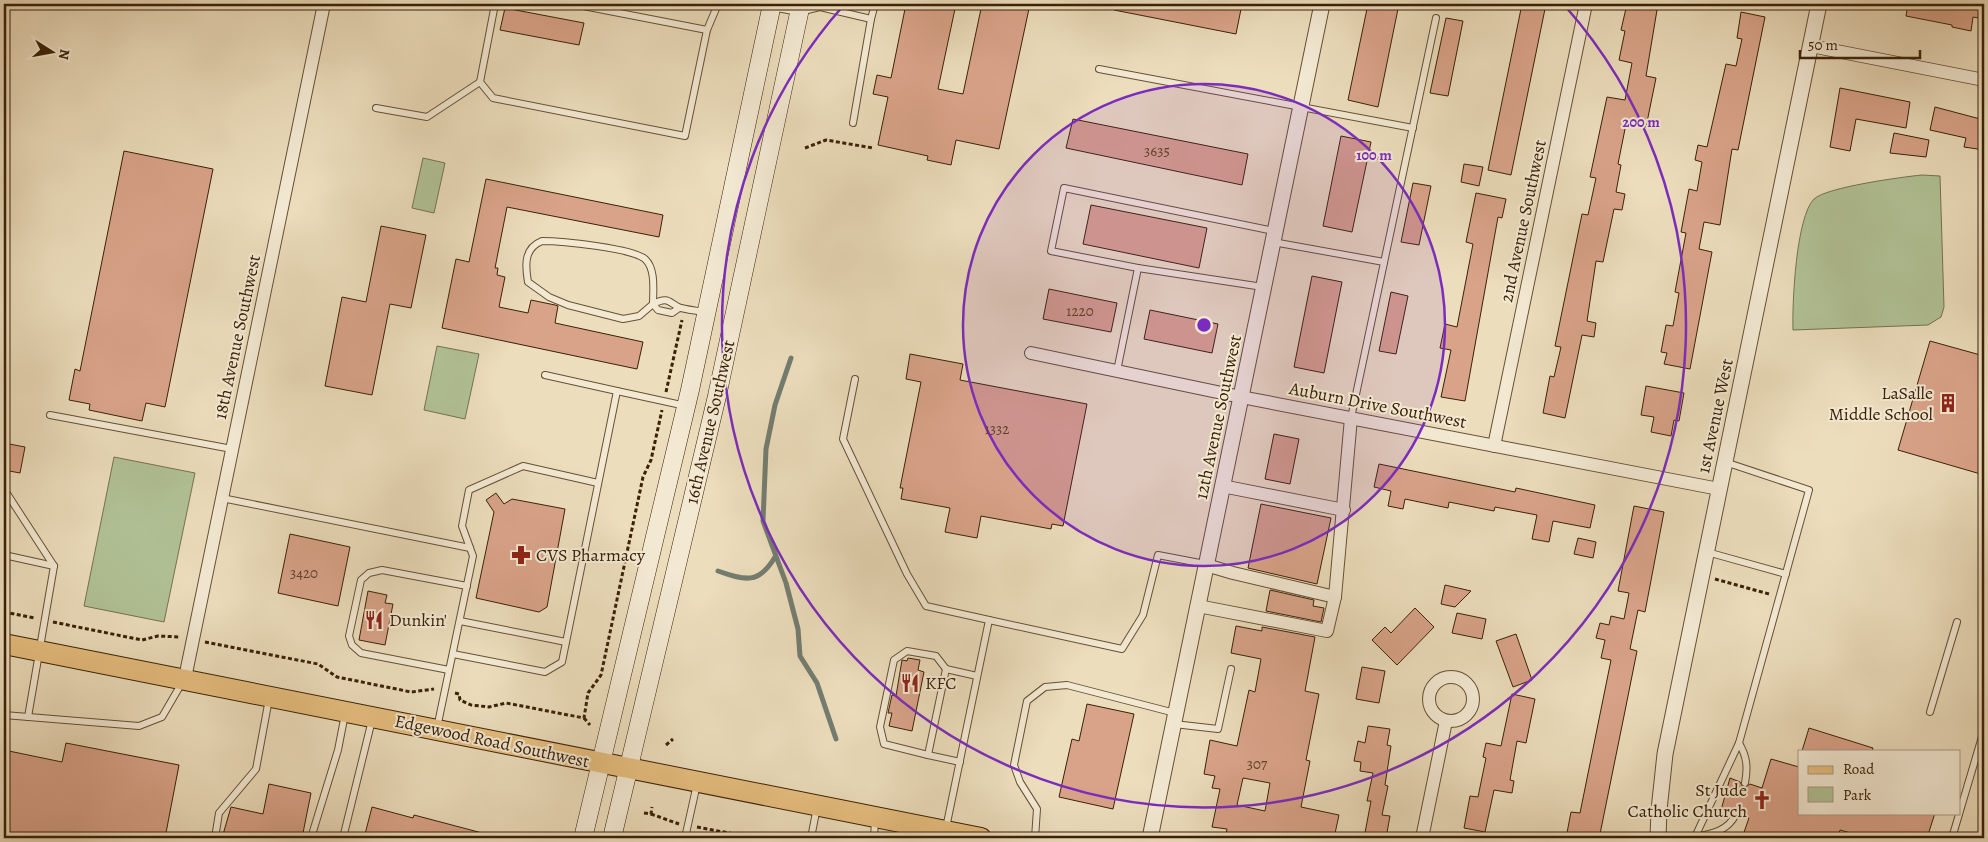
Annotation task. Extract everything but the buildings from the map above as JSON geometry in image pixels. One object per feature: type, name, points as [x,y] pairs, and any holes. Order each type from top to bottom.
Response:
[{"type":"main road","name":"16th Avenue Southwest","points":[[583,838],[603,764],[707,312],[766,5]]},
{"type":"main road","name":"16th Avenue Southwest","points":[[612,838],[717,396],[800,8]]},
{"type":"main road","name":"Edgewood Road Southwest","points":[[4,644],[184,678],[817,806],[945,835],[980,838]]},
{"type":"street","name":"18th Avenue Southwest","points":[[184,678],[324,4]]},
{"type":"street","name":"12th Avenue Southwest","points":[[1150,838],[1322,4]]},
{"type":"street","name":"2nd Avenue Southwest","points":[[1494,446],[1586,4]]},
{"type":"street","name":"1st Avenue West","points":[[1658,838],[1665,754],[1819,4]]},
{"type":"street","points":[[1811,46],[1984,80]]},
{"type":"street","name":"Auburn Drive Southwest","points":[[1031,353],[1241,397],[1719,489]]},
{"type":"street","points":[[1198,606],[1327,631],[1335,597],[1344,510],[1350,418]]},
{"type":"street","points":[[1222,486],[1344,510]]},
{"type":"street","points":[[1206,565],[1335,597]]},
{"type":"street","points":[[1422,838],[1446,720]]},
{"type":"lane","points":[[376,108],[427,117],[480,82],[495,4]]},
{"type":"lane","points":[[573,4],[707,30]]},
{"type":"lane","points":[[480,82],[493,98],[685,136],[707,30],[718,4]]},
{"type":"lane","points":[[853,123],[875,4]]},
{"type":"lane","points":[[766,5],[800,8],[820,7],[871,19]]},
{"type":"lane","points":[[1350,418],[1436,18]]},
{"type":"lane","points":[[1099,69],[1413,128]]},
{"type":"lane","points":[[1264,287],[1138,268],[1051,251],[1064,188],[1384,262]]},
{"type":"lane","points":[[682,308],[672,313],[658,310],[653,304],[651,268],[646,259],[638,255],[560,241],[542,241],[535,244],[527,253],[525,269],[528,282],[549,297],[568,305],[632,319],[639,316],[653,304],[660,300],[673,302],[682,308],[707,312]]},
{"type":"lane","points":[[1117,371],[1138,268]]},
{"type":"lane","points":[[545,376],[686,406]]},
{"type":"lane","points":[[855,379],[844,439],[907,574],[926,606],[1122,649],[1144,615],[1158,555],[1206,565]]},
{"type":"lane","points":[[453,654],[545,672],[562,662],[618,390]]},
{"type":"lane","points":[[50,415],[232,449]]},
{"type":"lane","points":[[1695,836],[1739,743],[1809,490],[1724,462]]},
{"type":"lane","points":[[437,730],[474,556],[462,526],[469,490],[524,466],[598,483]]},
{"type":"lane","points":[[4,489],[54,566],[28,717]]},
{"type":"lane","points":[[222,498],[470,548]]},
{"type":"lane","points":[[1706,551],[1786,574]]},
{"type":"lane","points":[[4,555],[54,566]]},
{"type":"lane","points":[[449,670],[361,653],[352,645],[349,636],[361,580],[369,573],[382,570],[467,586]]},
{"type":"lane","points":[[945,835],[989,620]]},
{"type":"lane","points":[[460,621],[566,642]]},
{"type":"lane","points":[[1930,712],[1957,622]]},
{"type":"lane","points":[[960,762],[884,744],[880,727],[894,660],[907,651],[936,656],[946,669],[977,676]]},
{"type":"lane","points":[[928,755],[946,669]]},
{"type":"lane","points":[[1034,838],[1037,809],[1020,782],[1014,764],[1027,701],[1045,687],[1067,685],[1174,718],[1218,729],[1231,669]]},
{"type":"lane","points":[[4,715],[139,726],[162,717],[184,678]]},
{"type":"lane","points":[[215,838],[219,813],[256,768],[269,695]]},
{"type":"lane","points":[[311,838],[338,750],[345,711]]},
{"type":"lane","points":[[343,838],[373,716]]},
{"type":"lane","points":[[1960,811],[1984,730]]},
{"type":"lane","points":[[1739,743],[1748,767],[1745,783]]},
{"type":"lane","points":[[686,838],[697,782]]},
{"type":"lane","points":[[811,838],[817,806]]},
{"type":"lane","points":[[1658,838],[1712,834],[1726,828],[1736,814]]},
{"type":"lane","points":[[1952,838],[1959,814]]},
{"type":"lane","points":[[874,838],[875,818]]},
{"type":"path","points":[[805,148],[826,140],[873,148]]},
{"type":"path","points":[[584,718],[588,693],[601,674],[643,477],[651,460],[682,308]]},
{"type":"path","points":[[1701,575],[1779,597]]},
{"type":"path","points":[[4,612],[142,640],[170,636],[318,664],[337,677],[411,692],[429,688],[445,691],[459,694],[460,700],[471,705],[489,707],[506,703],[584,718],[590,725]]},
{"type":"path","points":[[666,745],[673,740]]},
{"type":"path","points":[[651,814],[652,808]]},
{"type":"path","points":[[644,813],[688,826],[755,838]]},
{"type":"green space","points":[[423,158],[445,163],[434,213],[412,208]]},
{"type":"green space","points":[[1922,175],[1940,176],[1944,307],[1941,317],[1928,325],[1793,330],[1794,282],[1799,242],[1803,223],[1814,199],[1834,190],[1882,180]]},
{"type":"green space","points":[[437,346],[479,354],[465,419],[424,410]]},
{"type":"green space","points":[[114,457],[195,473],[164,622],[84,606]]},
{"type":"waterway","points":[[791,358],[775,405],[766,449],[763,521],[786,583],[798,629],[800,656],[817,683],[836,739]]},
{"type":"waterway","points":[[718,571],[736,577],[751,578],[763,572],[775,557]]},
{"type":"place","name":"LaSalle Middle School","points":[[1948,403]]},
{"type":"place","name":"CVS Pharmacy","points":[[521,555]]},
{"type":"place","name":"Dunkin'","points":[[374,620]]},
{"type":"place","name":"KFC","points":[[910,683]]},
{"type":"place","name":"St Jude Catholic Church","points":[[1762,800]]}]
